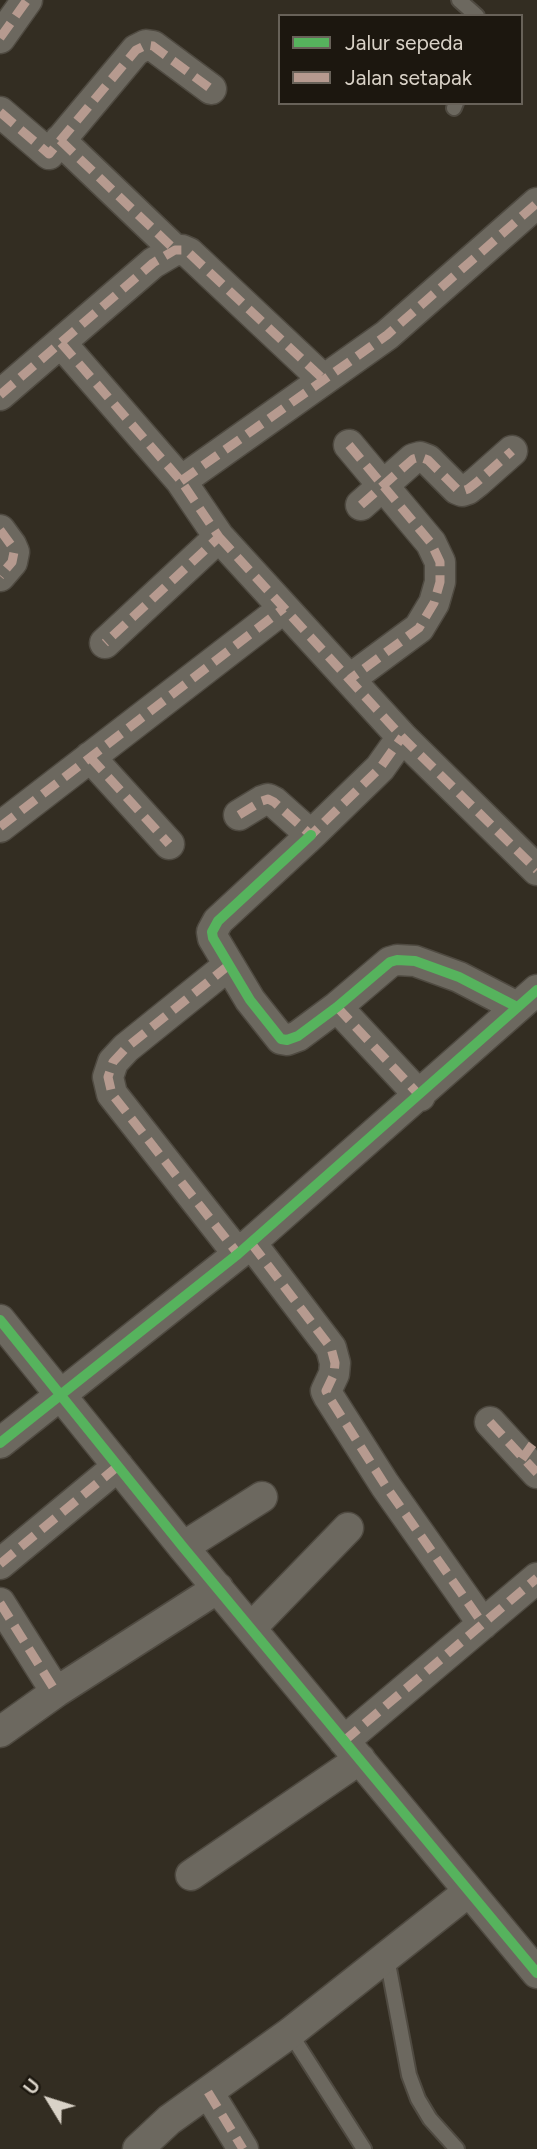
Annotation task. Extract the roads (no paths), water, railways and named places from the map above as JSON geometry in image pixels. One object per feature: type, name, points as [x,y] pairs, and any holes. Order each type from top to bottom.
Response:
[{"type":"street","points":[[0,38],[27,0]]},
{"type":"street","points":[[0,113],[49,155],[136,50],[146,45],[153,46],[211,89]]},
{"type":"street","points":[[60,140],[175,250]]},
{"type":"street","points":[[181,481],[387,335],[537,203]]},
{"type":"street","points":[[0,395],[153,263],[175,250],[188,253],[323,379]]},
{"type":"street","points":[[61,343],[181,481],[219,537],[402,737],[537,870]]},
{"type":"street","points":[[349,445],[372,495],[431,543],[440,562],[440,583],[434,603],[419,628],[350,678]]},
{"type":"street","points":[[372,495],[413,459],[420,457],[428,460],[462,491],[477,482],[512,450]]},
{"type":"street","points":[[0,530],[13,552],[12,562],[0,576]]},
{"type":"street","points":[[105,643],[219,537]]},
{"type":"street","points":[[0,827],[284,608]]},
{"type":"street","points":[[402,737],[380,768],[215,926],[213,938],[250,1000],[284,1040],[298,1036],[390,962],[415,961],[527,999]]},
{"type":"street","points":[[90,757],[169,844]]},
{"type":"street","points":[[239,815],[268,799],[311,835]]},
{"type":"street","points":[[229,965],[126,1048],[114,1062],[108,1077],[112,1094],[331,1348],[335,1363],[334,1374],[326,1391],[329,1397],[385,1485],[483,1624]]},
{"type":"street","points":[[0,1443],[244,1248],[527,999]]},
{"type":"street","points":[[337,1007],[419,1096]]},
{"type":"street","points":[[0,1320],[183,1548],[537,1973]]},
{"type":"street","points":[[490,1422],[532,1457]]},
{"type":"street","points":[[0,1564],[118,1466]]},
{"type":"street","points":[[183,1548],[262,1496]]},
{"type":"street","points":[[251,1628],[348,1528]]},
{"type":"street","points":[[191,1875],[352,1750],[483,1624],[537,1578]]},
{"type":"street","points":[[0,1732],[56,1692],[218,1588]]},
{"type":"street","points":[[0,1603],[56,1692]]},
{"type":"street","points":[[138,2149],[169,2120],[290,2033],[468,1892]]},
{"type":"street","points":[[208,2092],[243,2149]]},
{"type":"lane","points":[[459,0],[475,14]]},
{"type":"lane","points":[[387,1958],[409,2075],[418,2099],[430,2119],[457,2149]]},
{"type":"lane","points":[[290,2033],[365,2149]]}]
